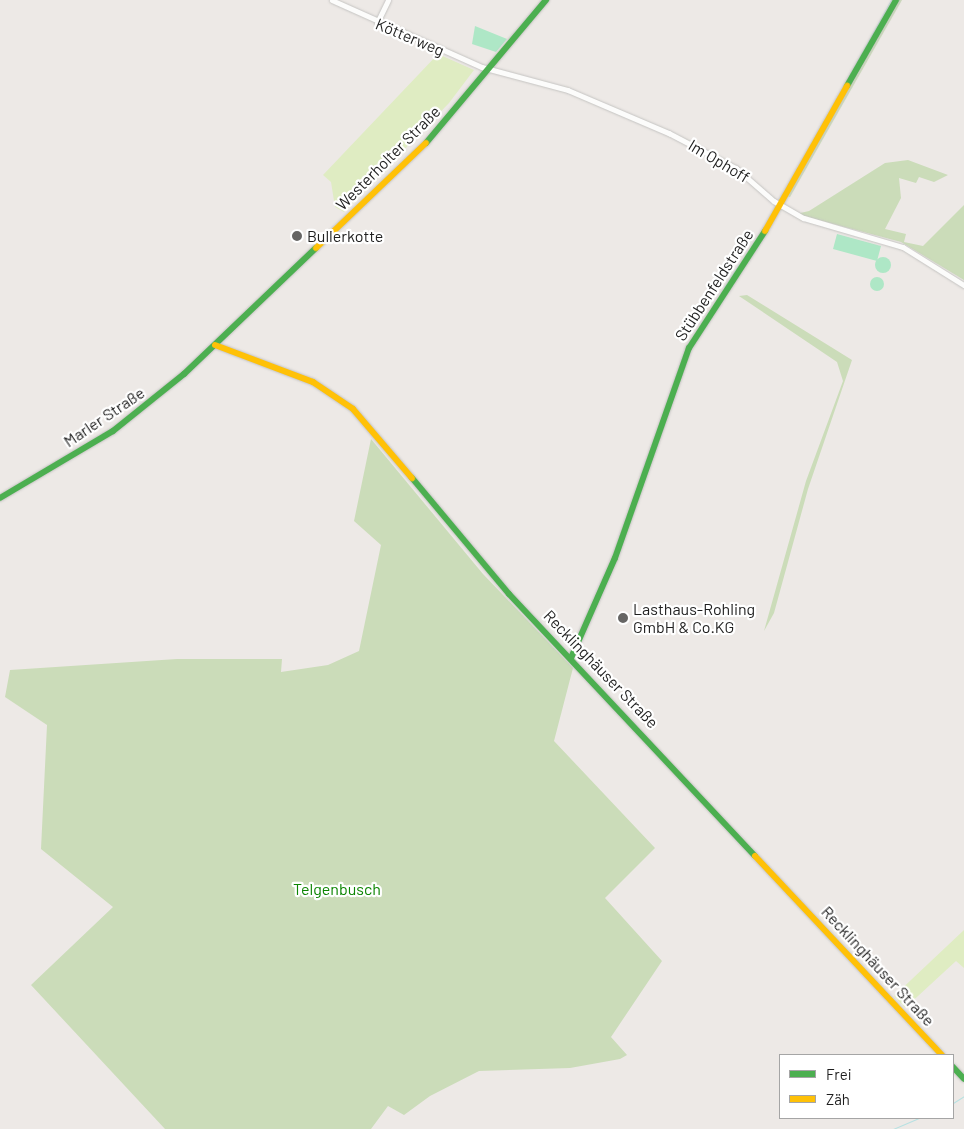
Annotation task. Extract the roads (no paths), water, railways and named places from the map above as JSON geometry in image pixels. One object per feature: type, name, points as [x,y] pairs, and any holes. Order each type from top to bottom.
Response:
[{"type":"street","name":"Kötterweg","points":[[332,0],[377,23],[490,70]]},
{"type":"street","points":[[377,23],[388,0]]},
{"type":"street","name":"Westerholter Straße","points":[[215,345],[422,147],[490,70],[546,0]]},
{"type":"street","name":"Stübbenfeldstraße","points":[[571,658],[615,558],[686,354],[779,205],[896,0]]},
{"type":"street","name":"Im Ophoff","points":[[490,70],[568,90],[669,133],[736,168],[779,205],[804,218],[903,247],[964,285]]},
{"type":"street","name":"Marler Straße","points":[[0,498],[126,421],[215,345]]},
{"type":"street","name":"Recklinghäuser Straße","points":[[215,345],[313,382],[346,403],[482,564],[941,1054]]},
{"type":"street","points":[[954,1068],[964,1079]]},
{"type":"waterway","points":[[807,151],[891,0]]},
{"type":"waterway","points":[[751,247],[757,239]]},
{"type":"waterway","points":[[745,255],[748,251]]},
{"type":"waterway","points":[[724,287],[739,264]]},
{"type":"waterway","points":[[954,1102],[964,1096]]},
{"type":"waterway","points":[[893,1129],[917,1119]]},
{"type":"place","name":"Bullerkotte","points":[[297,236]]},
{"type":"place","name":"Lasthaus-Rohling GmbH & Co.KG","points":[[623,618]]},
{"type":"park label","name":"Telgenbusch","points":[[337,889]]}]
